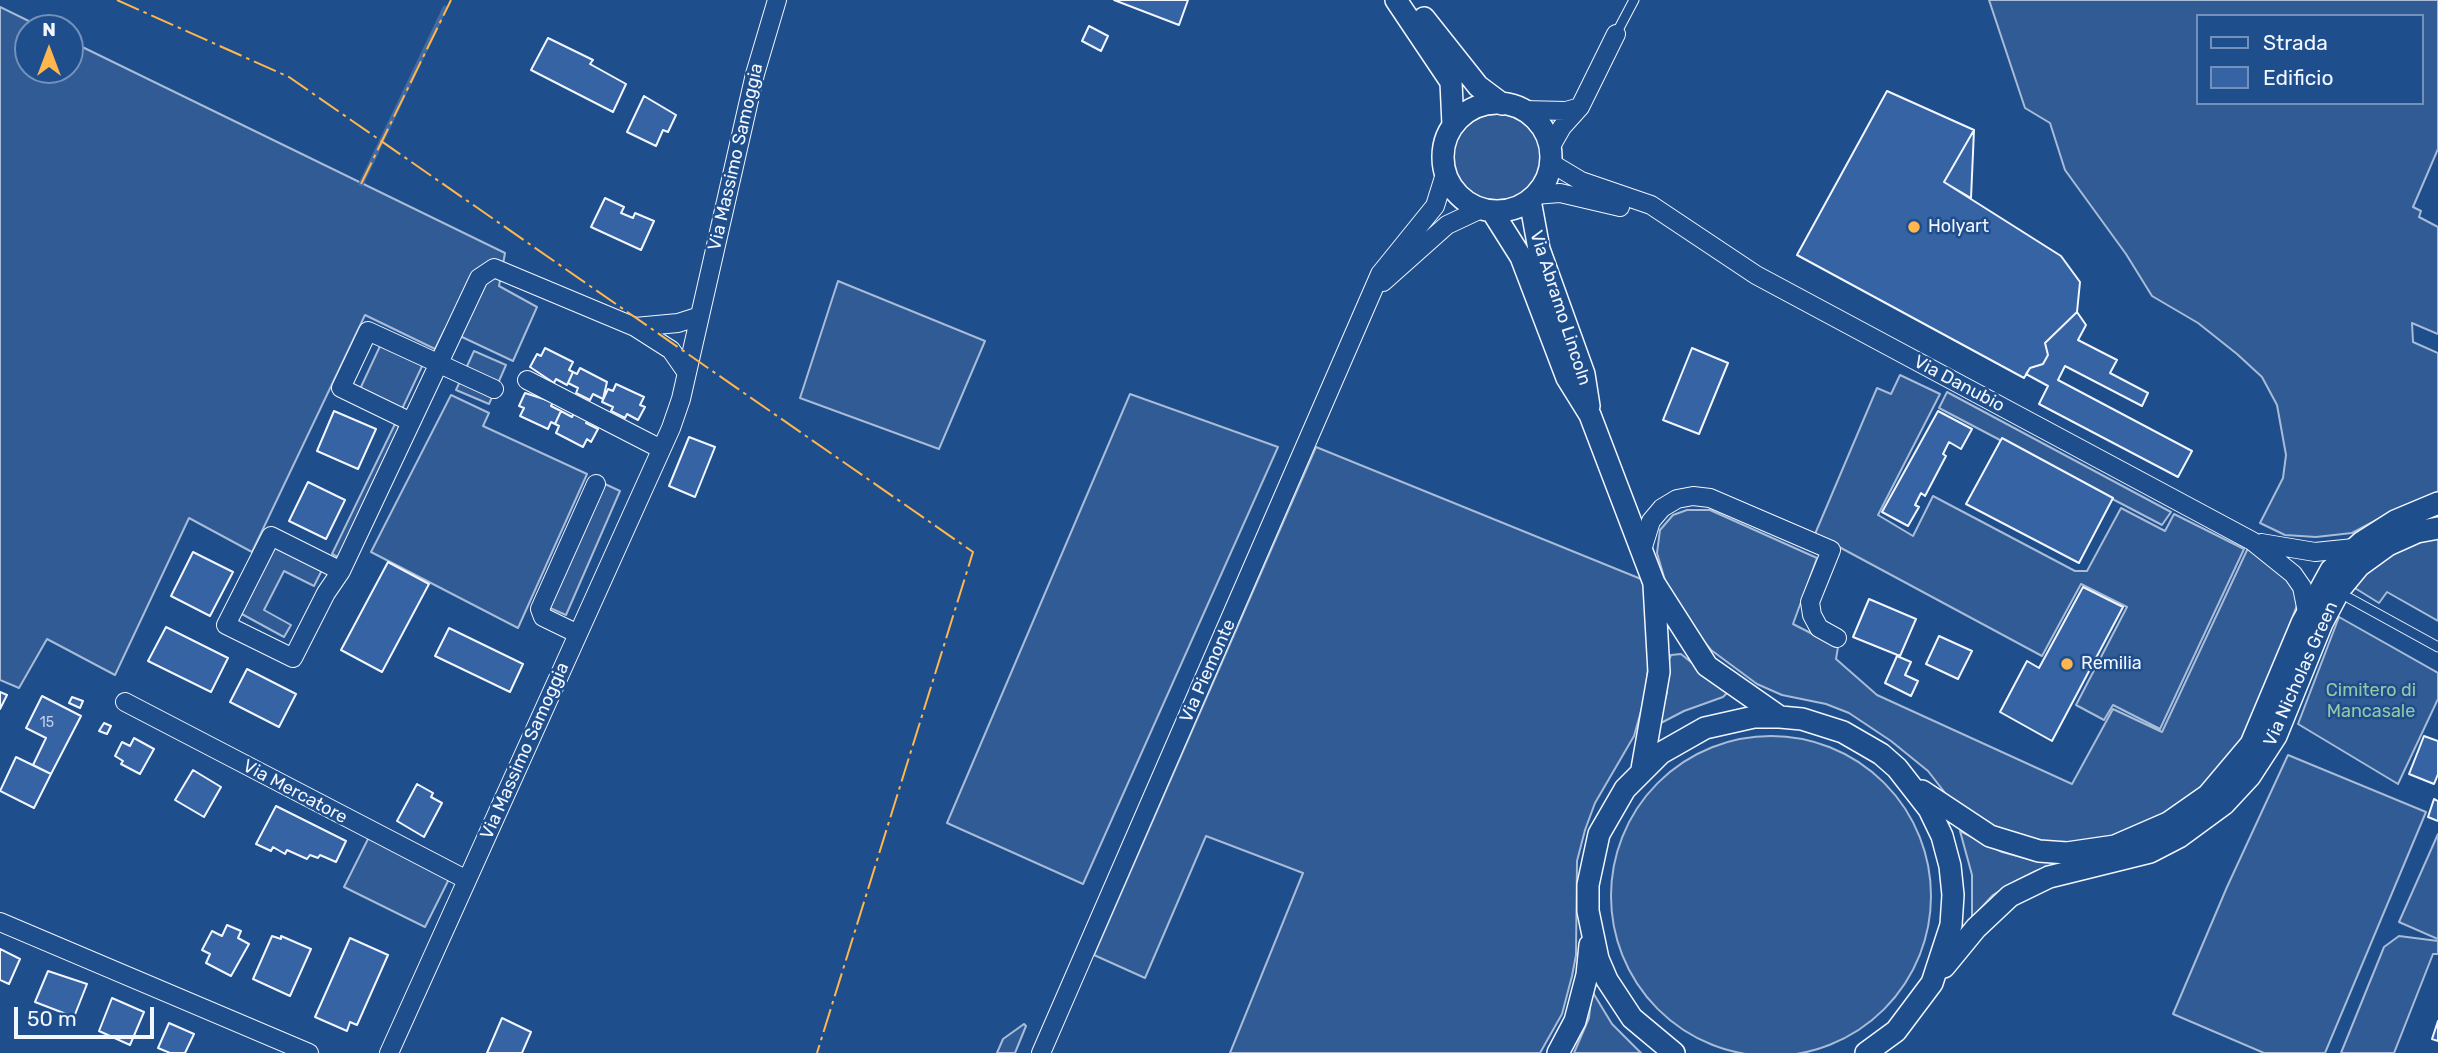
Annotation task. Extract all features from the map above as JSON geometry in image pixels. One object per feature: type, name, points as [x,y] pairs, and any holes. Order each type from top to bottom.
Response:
[{"type":"street","name":"Via Massimo Samoggia","points":[[389,1053],[661,449],[687,373],[755,74],[777,0]]},
{"type":"street","points":[[1396,0],[1451,82],[1453,125]]},
{"type":"street","points":[[1408,0],[1473,80],[1502,104]]},
{"type":"street","points":[[1580,107],[1566,111],[1523,110],[1502,104],[1479,106],[1453,125],[1445,141],[1443,159],[1454,191],[1487,210],[1513,209],[1532,198],[1547,177],[1550,155],[1562,127],[1580,107],[1616,34]]},
{"type":"street","points":[[1523,110],[1545,132],[1550,155]]},
{"type":"street","name":"Via Danubio","points":[[1550,155],[1581,181],[1651,205],[1756,275],[2252,541],[2293,573],[2302,587],[2307,612]]},
{"type":"street","name":"Via Piemonte","points":[[1041,1053],[1376,290],[1380,274],[1435,206],[1446,174]]},
{"type":"street","name":"Via Danubio","points":[[1532,198],[1560,193],[1588,197],[1671,218]]},
{"type":"street","name":"Via Abramo Lincoln","points":[[1532,198],[1539,249],[1584,374],[1590,415]]},
{"type":"street","name":"Via Piemonte","points":[[1376,290],[1447,225],[1487,210]]},
{"type":"street","name":"Via Abramo Lincoln","points":[[1487,210],[1521,257],[1567,378],[1590,415],[1654,583],[1707,666],[1780,717]]},
{"type":"street","points":[[341,571],[271,536],[226,625],[293,658],[326,593],[341,571],[479,278],[494,268],[635,327],[671,350],[687,373]]},
{"type":"street","points":[[635,327],[678,323],[700,316]]},
{"type":"street","points":[[411,422],[341,388],[368,331],[494,389]]},
{"type":"street","points":[[527,380],[661,449]]},
{"type":"street","points":[[578,634],[543,617],[540,609],[596,484]]},
{"type":"street","points":[[1642,550],[1651,521],[1662,508],[1677,499],[1693,496],[1710,498],[1831,550],[1810,602],[1812,615],[1819,628],[1837,638]]},
{"type":"street","name":"Via Nicholas Green","points":[[1912,784],[1969,825],[1990,836],[2039,850],[2090,850],[2115,846],[2148,834],[2190,810],[2238,763],[2260,726],[2307,612],[2331,570],[2354,548],[2395,521],[2438,503]]},
{"type":"street","name":"Via Nicholas Green","points":[[1866,1053],[1896,1031],[1970,936],[2010,896],[2049,877],[2150,852],[2179,837],[2224,804],[2250,776],[2276,736],[2322,623],[2340,589],[2359,566],[2388,545],[2438,527]]},
{"type":"street","name":"Via Danubio","points":[[2252,541],[2315,552],[2354,548]]},
{"type":"street","name":"Via Abramo Lincoln","points":[[1642,769],[1660,672],[1654,583]]},
{"type":"street","name":"Via Mercatore","points":[[125,702],[467,880]]},
{"type":"street","points":[[1558,1053],[1575,1021],[1583,993],[1591,936],[1588,885],[1599,834],[1625,789],[1642,769],[1671,746],[1705,728],[1754,717],[1780,717],[1823,724],[1843,732],[1881,754],[1912,784],[1929,809],[1942,836],[1953,895],[1951,925],[1932,983]]},
{"type":"street","points":[[0,922],[309,1053]]},
{"type":"street","points":[[1591,936],[1606,980],[1618,999],[1648,1034],[1674,1053]]},
{"type":"lane","points":[[1616,34],[1634,0]]},
{"type":"lane","points":[[2349,598],[2438,648]]},
{"type":"shaded area","points":[[1989,0],[2438,0],[2438,149],[2413,207],[2421,211],[2419,217],[2438,227],[2438,334],[2412,323],[2413,342],[2438,353],[2438,493],[2401,507],[2352,533],[2316,537],[2285,535],[2260,523],[2283,478],[2286,455],[2277,405],[2262,377],[2237,354],[2198,323],[2152,296],[2126,254],[2065,170],[2050,123],[2025,108]]},
{"type":"shaded area","points":[[0,7],[14,14],[14,84],[84,84],[84,48],[505,253],[499,286],[537,307],[513,361],[445,329],[435,349],[365,315],[252,552],[189,518],[115,675],[47,639],[19,688],[0,680]]},
{"type":"shaded area","points":[[1497,114],[1514,118],[1528,127],[1537,141],[1541,158],[1537,175],[1528,189],[1514,198],[1497,202],[1480,198],[1466,189],[1457,175],[1453,158],[1457,141],[1466,127],[1480,118]]},
{"type":"shaded area","points":[[838,281],[985,341],[939,449],[800,398]]},
{"type":"shaded area","points":[[381,344],[424,362],[402,409],[360,389]]},
{"type":"shaded area","points":[[474,351],[506,365],[489,404],[456,390]]},
{"type":"shaded area","points":[[1900,375],[1940,394],[1878,515],[1913,536],[1933,496],[2075,571],[2087,571],[2121,508],[2165,531],[2174,514],[2244,549],[2160,729],[2113,705],[2104,720],[2076,705],[2127,607],[2081,584],[2042,656],[1815,534],[1877,388],[1891,394]]},
{"type":"shaded area","points":[[1947,392],[2171,512],[2162,525],[1939,408]]},
{"type":"shaded area","points":[[1130,394],[1278,447],[1083,884],[947,823]]},
{"type":"shaded area","points":[[451,395],[489,413],[483,426],[587,474],[518,628],[371,552]]},
{"type":"shaded area","points":[[395,424],[402,427],[342,559],[332,554]]},
{"type":"shaded area","points":[[1316,447],[1641,579],[1647,595],[1650,650],[1645,697],[1634,736],[1595,803],[1585,830],[1577,861],[1576,955],[1572,976],[1562,1014],[1540,1053],[1230,1053],[1303,873],[1206,836],[1145,978],[1094,955]]},
{"type":"shaded area","points":[[605,484],[620,491],[566,615],[550,608]]},
{"type":"shaded area","points":[[1687,510],[1710,510],[1817,558],[1793,624],[1838,647],[1836,659],[1877,695],[2072,784],[2113,709],[2162,732],[2248,548],[2275,564],[2296,592],[2297,605],[2262,701],[2245,738],[2187,804],[2114,836],[2066,843],[2039,841],[1993,827],[1949,798],[1928,771],[1891,741],[1849,713],[1826,704],[1782,695],[1757,684],[1711,650],[1671,601],[1657,553],[1660,530],[1673,515]]},
{"type":"shaded area","points":[[2438,534],[2438,621],[2387,592],[2379,603],[2350,585],[2398,547]]},
{"type":"shaded area","points":[[272,546],[322,570],[314,586],[284,571],[264,610],[291,625],[284,637],[240,613]]},
{"type":"shaded area","name":"Cimitero di Mancasale","points":[[2339,617],[2438,673],[2438,699],[2398,784],[2298,724]]},
{"type":"shaded area","points":[[1681,654],[1728,692],[1723,697],[1684,711],[1659,724],[1667,692],[1668,662],[1671,655]]},
{"type":"shaded area","points":[[1755,737],[1787,737],[1817,743],[1846,755],[1873,772],[1895,794],[1912,821],[1924,850],[1930,880],[1930,912],[1924,942],[1912,971],[1895,998],[1873,1020],[1846,1037],[1817,1049],[1794,1054],[1748,1054],[1725,1049],[1696,1037],[1669,1020],[1647,998],[1630,971],[1618,942],[1612,912],[1612,880],[1618,850],[1630,821],[1647,794],[1669,772],[1696,755],[1725,743]]},
{"type":"shaded area","points":[[2288,755],[2426,812],[2325,1053],[2264,1053],[2173,1014],[2227,887]]},
{"type":"shaded area","points":[[1960,831],[2002,852],[2036,861],[2067,861],[2036,871],[2014,882],[1993,895],[1972,918],[1972,875]]},
{"type":"shaded area","points":[[2438,834],[2438,939],[2399,922]]},
{"type":"shaded area","points":[[369,837],[450,877],[425,927],[344,887]]},
{"type":"shaded area","points":[[2399,936],[2438,941],[2438,954],[2433,954],[2394,1053],[2341,1053],[2384,947]]},
{"type":"shaded area","points":[[1592,991],[1612,1024],[1641,1053],[1574,1053],[1589,1018]]},
{"type":"shaded area","points":[[1024,1024],[1026,1026],[1015,1053],[997,1053],[1003,1039]]},
{"type":"building","points":[[1114,0],[1188,0],[1179,25]]},
{"type":"building","points":[[1089,26],[1108,36],[1101,51],[1082,41]]},
{"type":"building","points":[[548,38],[593,60],[590,64],[626,84],[613,112],[531,70]]},
{"type":"building","name":"Holyart","points":[[1887,91],[1974,130],[1944,182],[2061,256],[2080,282],[2077,312],[2045,343],[2048,355],[2043,364],[2030,368],[2024,378],[1797,255]]},
{"type":"building","points":[[644,96],[676,115],[668,132],[663,130],[656,146],[627,132]]},
{"type":"building","points":[[1974,130],[1971,198],[1944,182]]},
{"type":"building","points":[[605,198],[624,207],[621,213],[633,218],[635,213],[654,221],[641,250],[591,227]]},
{"type":"building","points":[[2077,312],[2086,325],[2078,340],[2117,360],[2110,373],[2148,393],[2142,406],[2065,366],[2058,380],[2192,451],[2178,477],[2039,404],[2048,386],[2026,374],[2030,368],[2043,364],[2048,355],[2045,343]]},
{"type":"building","points":[[545,348],[573,362],[569,370],[573,372],[567,385],[556,379],[554,383],[530,367],[537,354],[541,356]]},
{"type":"building","points":[[1692,348],[1728,363],[1699,434],[1663,420]]},
{"type":"building","points":[[580,368],[607,382],[603,399],[593,394],[590,400],[576,393],[578,388],[568,383],[573,372],[577,374]]},
{"type":"building","points":[[616,384],[644,397],[640,405],[645,407],[638,420],[627,414],[625,418],[611,411],[613,407],[602,402],[608,389],[613,391]]},
{"type":"building","points":[[525,393],[553,402],[551,406],[561,411],[555,424],[551,422],[548,429],[520,416],[524,408],[519,406]]},
{"type":"building","points":[[334,411],[376,429],[358,469],[317,451]]},
{"type":"building","points":[[561,411],[572,417],[574,413],[598,429],[591,442],[587,439],[583,447],[556,433],[559,426],[555,424]]},
{"type":"building","points":[[1938,411],[1972,429],[1961,449],[1949,442],[1943,454],[1946,456],[1925,496],[1921,493],[1915,505],[1919,507],[1908,526],[1882,512]]},
{"type":"building","points":[[689,437],[715,447],[695,497],[669,486]]},
{"type":"building","points":[[2002,438],[2113,498],[2079,563],[1966,504]]},
{"type":"building","points":[[308,482],[345,500],[326,539],[289,521]]},
{"type":"building","points":[[193,552],[233,572],[210,616],[171,596]]},
{"type":"building","points":[[388,562],[429,584],[382,672],[341,650]]},
{"type":"building","name":"Remilia","points":[[2083,587],[2123,607],[2052,741],[2000,712],[2027,661],[2039,668]]},
{"type":"building","points":[[1869,599],[1916,619],[1900,656],[1853,637]]},
{"type":"building","points":[[166,627],[228,658],[211,692],[148,661]]},
{"type":"building","points":[[449,628],[523,664],[510,692],[435,656]]},
{"type":"building","points":[[1939,636],[1972,651],[1958,679],[1926,664]]},
{"type":"building","points":[[1897,656],[1911,662],[1905,675],[1918,681],[1911,696],[1885,683]]},
{"type":"building","points":[[247,669],[296,694],[279,727],[230,702]]},
{"type":"building","points":[[0,692],[7,695],[0,709]]},
{"type":"building","points":[[42,696],[81,716],[51,774],[33,765],[46,738],[26,728]]},
{"type":"building","points":[[72,697],[83,701],[80,708],[69,703]]},
{"type":"building","points":[[104,723],[111,726],[107,734],[99,731]]},
{"type":"building","points":[[2424,736],[2438,741],[2438,774],[2434,784],[2409,774]]},
{"type":"building","points":[[134,738],[154,749],[140,774],[121,764],[123,761],[115,756],[122,742],[130,746]]},
{"type":"building","points":[[16,757],[51,774],[34,808],[0,791]]},
{"type":"building","points":[[193,770],[221,787],[204,817],[175,800]]},
{"type":"building","points":[[417,784],[433,793],[431,797],[442,803],[424,837],[397,821]]},
{"type":"building","points":[[2434,799],[2438,801],[2438,821],[2428,817]]},
{"type":"building","points":[[276,806],[346,841],[336,862],[320,855],[318,858],[310,855],[307,859],[287,850],[285,854],[273,847],[271,851],[256,844]]},
{"type":"building","points":[[227,925],[241,931],[238,938],[249,944],[231,976],[206,963],[210,954],[202,950],[212,931],[222,936]]},
{"type":"building","points":[[272,936],[281,939],[281,936],[311,949],[290,996],[253,979]]},
{"type":"building","points":[[350,938],[388,955],[357,1025],[350,1022],[347,1031],[315,1017]]},
{"type":"building","points":[[0,949],[20,959],[9,984],[0,980]]},
{"type":"building","points":[[48,971],[87,984],[74,1017],[35,1002]]},
{"type":"building","points":[[112,998],[144,1012],[130,1045],[99,1031]]},
{"type":"building","points":[[502,1018],[531,1032],[522,1053],[487,1053]]},
{"type":"building","points":[[2438,1021],[2438,1041],[2432,1039]]},
{"type":"building","points":[[169,1023],[194,1034],[185,1053],[170,1053],[158,1048]]},
{"type":"waterway","points":[[361,184],[445,8]]},
{"type":"power","points":[[117,0],[289,77],[973,552],[817,1053]]},
{"type":"power","points":[[361,184],[451,0]]},
{"type":"place","name":"Holyart","points":[[1914,227]]},
{"type":"place","name":"Remilia","points":[[2067,664]]}]
